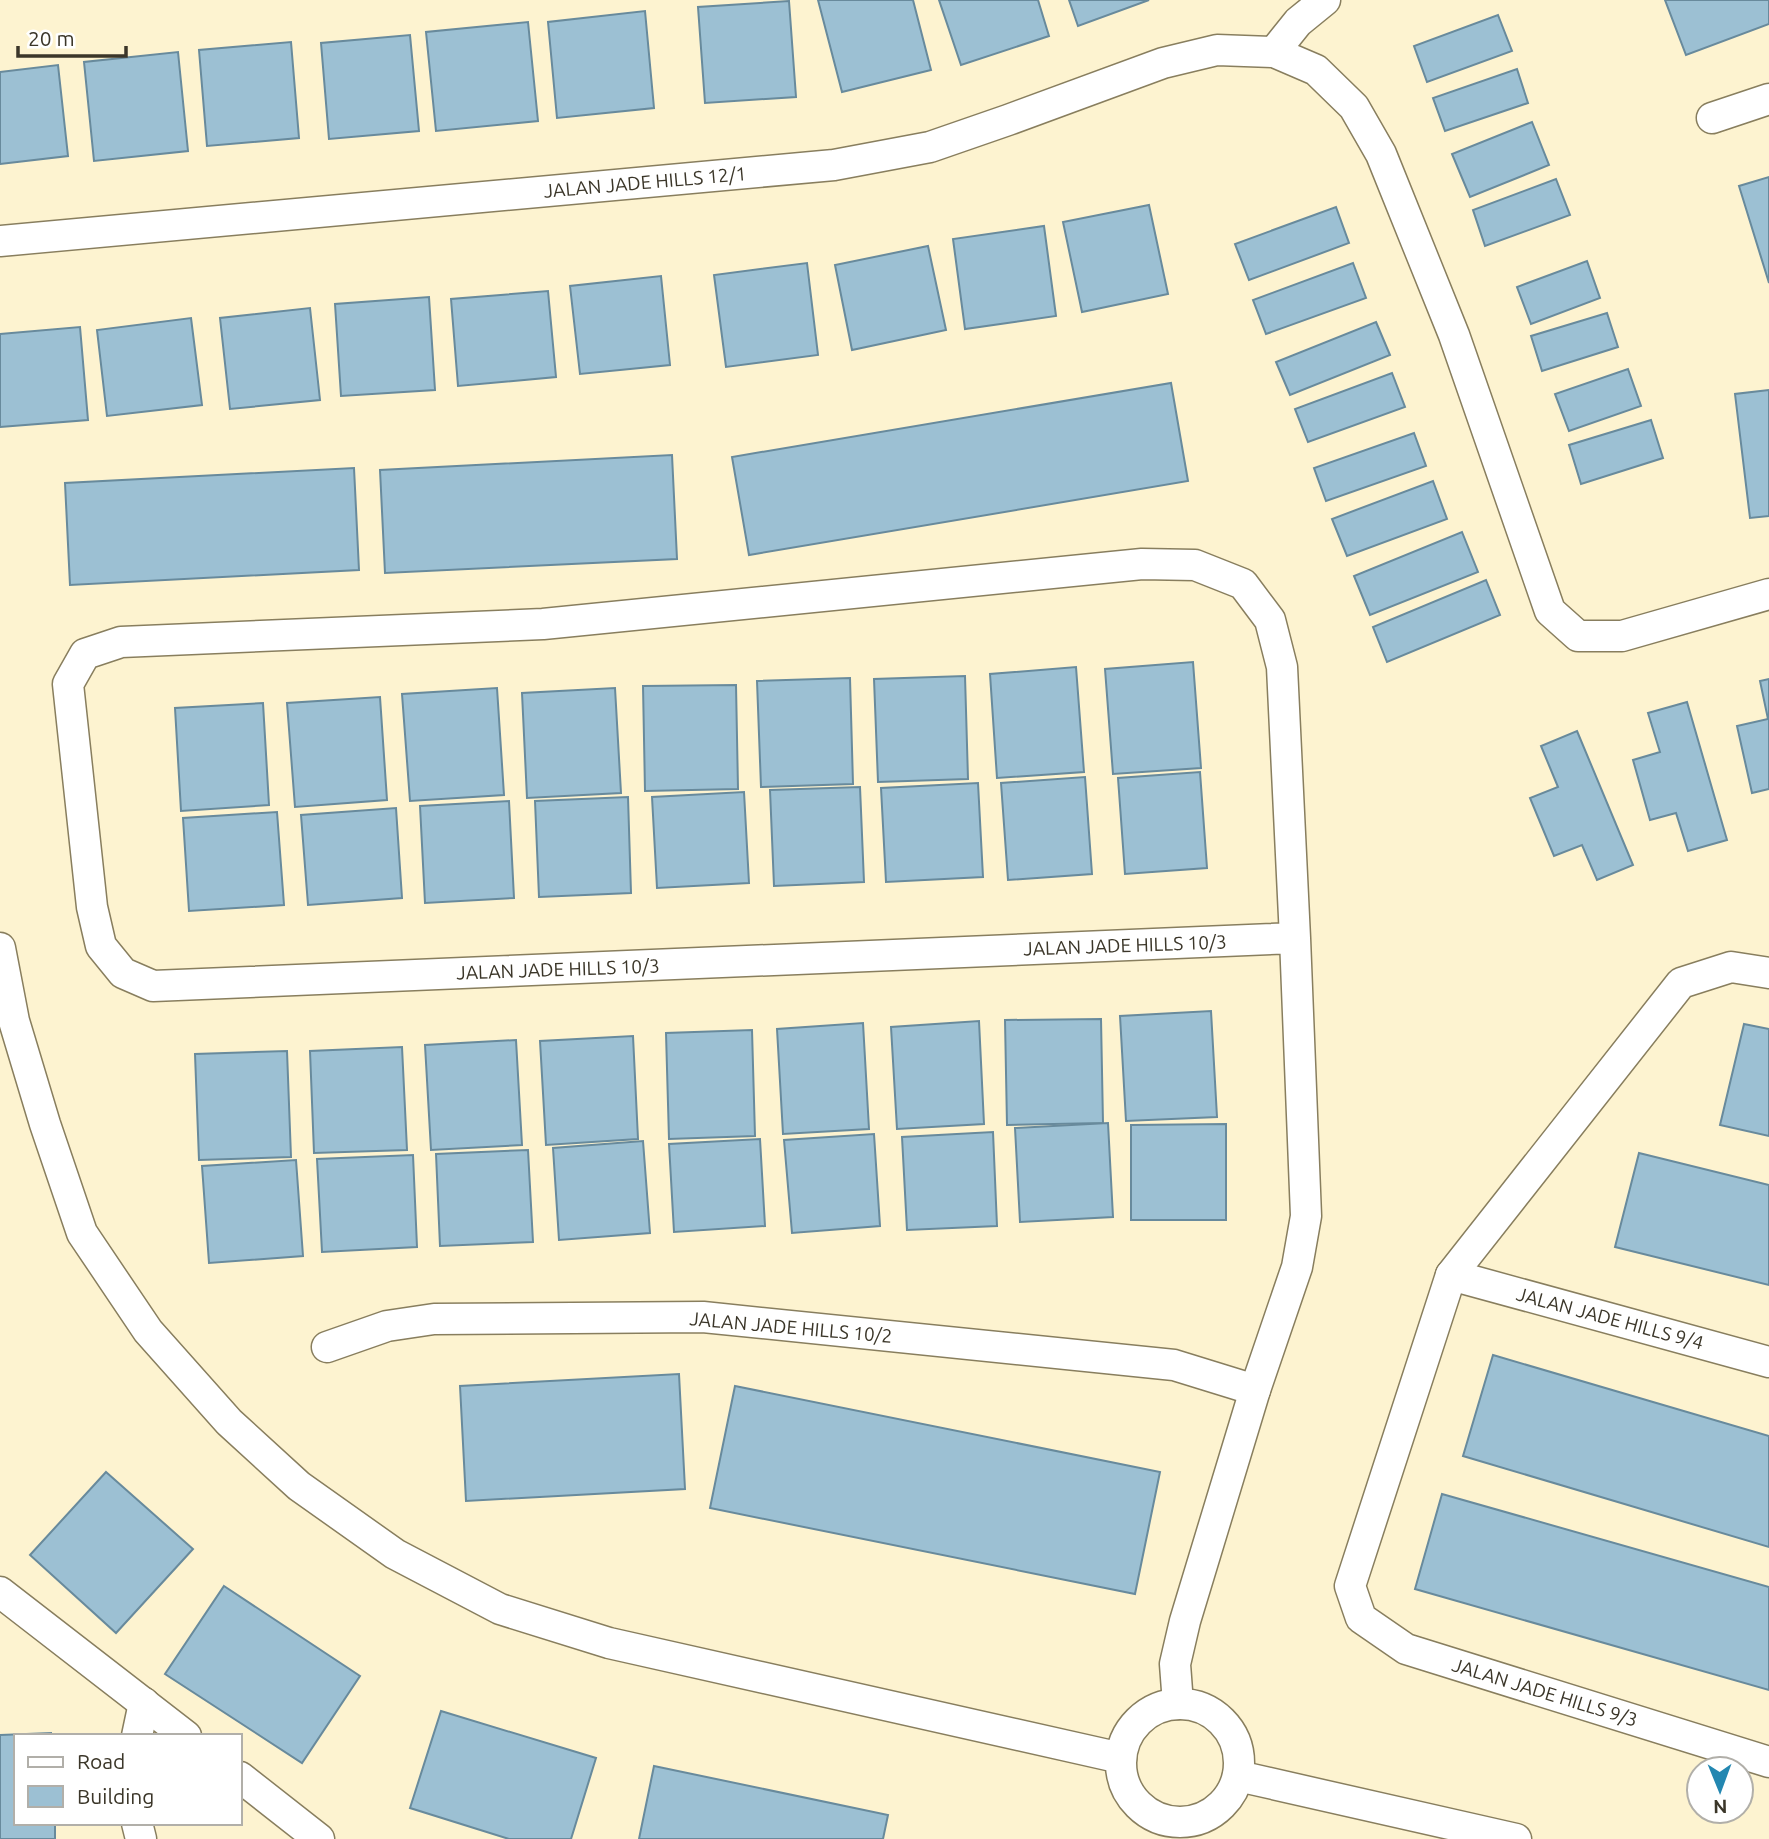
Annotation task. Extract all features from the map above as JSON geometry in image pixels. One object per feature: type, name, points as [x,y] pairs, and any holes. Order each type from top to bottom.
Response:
[{"type":"street","points":[[1325,0],[1298,22],[1274,52],[1316,70],[1354,107],[1381,154],[1454,335],[1550,611],[1578,636],[1622,636],[1769,594]]},
{"type":"street","name":"JALAN JADE HILLS 12/1","points":[[0,241],[834,165],[930,147],[1163,63],[1217,50],[1274,52]]},
{"type":"street","points":[[1712,118],[1769,99]]},
{"type":"street","name":"JALAN JADE HILLS 10/3","points":[[1142,564],[1195,565],[1243,584],[1270,621],[1273,632],[1282,667],[1295,938],[153,986],[122,973],[102,946],[92,907],[68,684],[86,654],[121,642],[544,624],[1142,564]]},
{"type":"street","points":[[1178,1704],[1175,1664],[1185,1621],[1255,1390],[1297,1267],[1306,1216],[1295,938]]},
{"type":"street","points":[[0,948],[14,1021],[82,1233],[148,1331],[229,1422],[299,1486],[395,1554],[500,1609],[608,1643],[1121,1758]]},
{"type":"street","points":[[1451,1275],[1681,983],[1731,967],[1769,973]]},
{"type":"street","name":"JALAN JADE HILLS 9/4","points":[[1451,1275],[1769,1362]]},
{"type":"street","name":"JALAN JADE HILLS 9/3","points":[[1451,1275],[1350,1586],[1361,1618],[1406,1649],[1769,1762]]},
{"type":"street","name":"JALAN JADE HILLS 10/2","points":[[327,1347],[387,1326],[434,1320],[703,1317],[1174,1365],[1255,1390]]},
{"type":"street","points":[[0,1591],[183,1734]]},
{"type":"street","points":[[137,1734],[144,1703]]},
{"type":"street","points":[[1178,1704],[1200,1707],[1218,1718],[1231,1735],[1238,1754],[1238,1776],[1230,1794],[1218,1808],[1200,1818],[1160,1829],[1130,1795],[1122,1777],[1121,1758],[1124,1741],[1133,1726],[1146,1714],[1161,1707],[1178,1704]]},
{"type":"street","points":[[1238,1776],[1516,1839]]},
{"type":"street","points":[[242,1779],[319,1839]]},
{"type":"building","points":[[818,0],[913,0],[931,70],[842,92]]},
{"type":"building","points":[[939,0],[1038,0],[1049,36],[961,65]]},
{"type":"building","points":[[1069,0],[1149,0],[1078,26]]},
{"type":"building","points":[[1665,0],[1769,0],[1769,24],[1686,55]]},
{"type":"building","points":[[789,1],[796,97],[705,103],[698,7]]},
{"type":"building","points":[[645,11],[654,108],[557,118],[548,22]]},
{"type":"building","points":[[1498,15],[1512,51],[1427,82],[1414,46]]},
{"type":"building","points":[[528,22],[538,121],[436,131],[426,32]]},
{"type":"building","points":[[410,35],[419,131],[329,139],[321,43]]},
{"type":"building","points":[[291,42],[299,138],[207,146],[199,50]]},
{"type":"building","points":[[178,52],[188,151],[94,161],[84,62]]},
{"type":"building","points":[[58,65],[68,156],[0,164],[0,72]]},
{"type":"building","points":[[1517,69],[1528,103],[1445,131],[1433,98]]},
{"type":"building","points":[[1532,122],[1549,165],[1470,197],[1452,154]]},
{"type":"building","points":[[1769,177],[1769,283],[1739,186]]},
{"type":"building","points":[[1556,179],[1570,215],[1485,246],[1473,210]]},
{"type":"building","points":[[1149,205],[1168,294],[1082,312],[1063,222]]},
{"type":"building","points":[[1336,207],[1349,243],[1249,280],[1235,244]]},
{"type":"building","points":[[1044,226],[1056,316],[965,329],[953,239]]},
{"type":"building","points":[[928,246],[946,330],[852,350],[835,265]]},
{"type":"building","points":[[1587,261],[1600,298],[1531,324],[1517,287]]},
{"type":"building","points":[[807,263],[818,355],[726,367],[714,275]]},
{"type":"building","points":[[1353,263],[1366,298],[1266,334],[1253,300]]},
{"type":"building","points":[[661,276],[670,365],[580,374],[570,286]]},
{"type":"building","points":[[548,291],[556,377],[458,386],[451,299]]},
{"type":"building","points":[[429,297],[435,390],[341,396],[335,304]]},
{"type":"building","points":[[310,308],[320,400],[230,409],[220,318]]},
{"type":"building","points":[[1607,313],[1618,347],[1542,371],[1531,336]]},
{"type":"building","points":[[191,318],[202,405],[107,416],[97,330]]},
{"type":"building","points":[[1376,322],[1390,355],[1290,395],[1276,362]]},
{"type":"building","points":[[80,327],[88,420],[0,427],[0,334]]},
{"type":"building","points":[[1628,369],[1641,406],[1569,431],[1555,394]]},
{"type":"building","points":[[1392,373],[1405,407],[1308,442],[1295,409]]},
{"type":"building","points":[[1171,383],[1188,481],[749,555],[732,457]]},
{"type":"building","points":[[1769,390],[1769,516],[1750,518],[1735,394]]},
{"type":"building","points":[[1651,420],[1663,458],[1581,484],[1569,445]]},
{"type":"building","points":[[1414,433],[1426,466],[1326,501],[1314,468]]},
{"type":"building","points":[[672,455],[677,559],[385,573],[380,470]]},
{"type":"building","points":[[354,468],[359,570],[70,585],[65,483]]},
{"type":"building","points":[[1433,481],[1447,519],[1347,556],[1332,519]]},
{"type":"building","points":[[1462,532],[1478,572],[1370,615],[1354,576]]},
{"type":"building","points":[[1486,580],[1500,615],[1387,662],[1373,627]]},
{"type":"building","points":[[1193,662],[1201,768],[1113,774],[1105,669]]},
{"type":"building","points":[[1076,667],[1084,772],[997,778],[990,674]]},
{"type":"building","points":[[965,676],[968,779],[878,782],[874,679]]},
{"type":"building","points":[[850,678],[853,784],[761,787],[757,681]]},
{"type":"building","points":[[1769,679],[1769,789],[1752,793],[1737,726],[1768,719],[1760,681]]},
{"type":"building","points":[[736,685],[738,789],[645,791],[643,686]]},
{"type":"building","points":[[497,688],[504,795],[410,801],[402,694]]},
{"type":"building","points":[[615,688],[621,793],[527,798],[522,693]]},
{"type":"building","points":[[380,697],[387,800],[295,807],[287,703]]},
{"type":"building","points":[[1687,702],[1727,840],[1688,851],[1676,813],[1650,820],[1633,760],[1660,752],[1648,713]]},
{"type":"building","points":[[263,703],[269,805],[181,811],[175,708]]},
{"type":"building","points":[[1577,731],[1633,865],[1597,880],[1582,845],[1554,856],[1530,798],[1558,787],[1541,746]]},
{"type":"building","points":[[1200,772],[1207,868],[1125,874],[1118,778]]},
{"type":"building","points":[[1085,777],[1092,874],[1008,880],[1001,783]]},
{"type":"building","points":[[978,783],[983,877],[886,882],[881,788]]},
{"type":"building","points":[[860,787],[864,882],[774,886],[770,790]]},
{"type":"building","points":[[744,792],[749,883],[657,888],[652,797]]},
{"type":"building","points":[[628,797],[631,893],[539,897],[535,801]]},
{"type":"building","points":[[509,801],[514,898],[425,903],[420,806]]},
{"type":"building","points":[[396,808],[402,898],[308,905],[301,815]]},
{"type":"building","points":[[277,812],[284,905],[189,911],[183,818]]},
{"type":"building","points":[[1211,1011],[1217,1117],[1126,1121],[1120,1016]]},
{"type":"building","points":[[1101,1019],[1103,1123],[1007,1125],[1005,1020]]},
{"type":"building","points":[[979,1021],[984,1124],[897,1129],[891,1027]]},
{"type":"building","points":[[863,1023],[869,1129],[783,1134],[777,1029]]},
{"type":"building","points":[[1744,1024],[1769,1029],[1769,1136],[1720,1125]]},
{"type":"building","points":[[752,1030],[755,1136],[669,1139],[666,1033]]},
{"type":"building","points":[[633,1036],[638,1139],[546,1145],[540,1041]]},
{"type":"building","points":[[516,1040],[522,1145],[431,1150],[425,1045]]},
{"type":"building","points":[[402,1047],[407,1150],[314,1153],[310,1051]]},
{"type":"building","points":[[287,1051],[291,1157],[199,1160],[195,1054]]},
{"type":"building","points":[[1108,1123],[1113,1217],[1020,1222],[1015,1128]]},
{"type":"building","points":[[1226,1124],[1226,1220],[1131,1220],[1131,1125]]},
{"type":"building","points":[[993,1132],[997,1226],[907,1230],[902,1137]]},
{"type":"building","points":[[874,1134],[880,1226],[792,1233],[784,1140]]},
{"type":"building","points":[[760,1139],[765,1226],[674,1232],[669,1144]]},
{"type":"building","points":[[643,1141],[650,1233],[559,1240],[553,1148]]},
{"type":"building","points":[[528,1150],[533,1242],[440,1246],[436,1154]]},
{"type":"building","points":[[1639,1153],[1769,1185],[1769,1285],[1615,1247]]},
{"type":"building","points":[[413,1155],[417,1247],[322,1252],[317,1159]]},
{"type":"building","points":[[296,1160],[303,1256],[209,1263],[202,1166]]},
{"type":"building","points":[[1493,1355],[1769,1436],[1769,1547],[1463,1456]]},
{"type":"building","points":[[679,1374],[685,1489],[466,1501],[460,1386]]},
{"type":"building","points":[[735,1386],[1160,1472],[1135,1594],[710,1508]]},
{"type":"building","points":[[106,1472],[193,1549],[116,1633],[30,1555]]},
{"type":"building","points":[[1442,1494],[1769,1587],[1769,1690],[1415,1589]]},
{"type":"building","points":[[224,1586],[360,1676],[302,1763],[165,1674]]},
{"type":"building","points":[[441,1711],[596,1758],[571,1839],[509,1839],[410,1808]]},
{"type":"building","points":[[14,1734],[14,1825],[55,1825],[55,1839],[0,1839],[0,1735]]},
{"type":"building","points":[[654,1766],[888,1815],[883,1839],[639,1839]]}]
